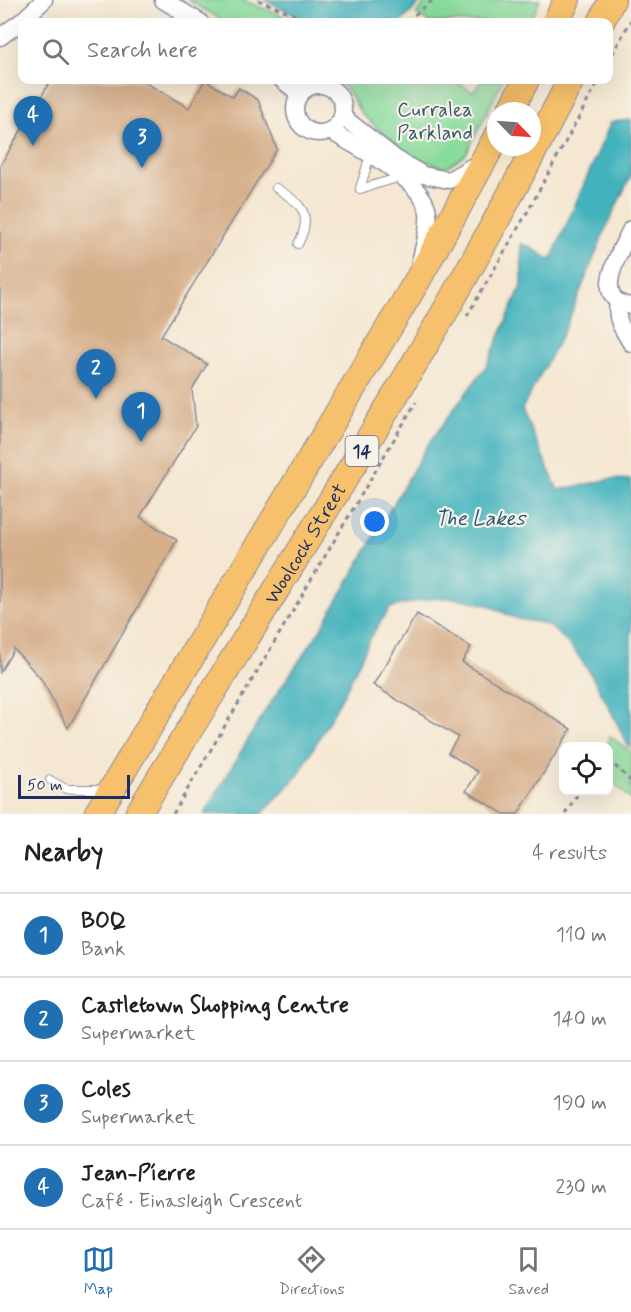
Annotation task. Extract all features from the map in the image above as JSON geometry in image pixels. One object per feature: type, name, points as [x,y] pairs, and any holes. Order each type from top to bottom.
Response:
[{"type":"main road","points":[[558,18],[567,0]]},
{"type":"main road","points":[[603,18],[612,0]]},
{"type":"main road","points":[[515,102],[524,84]]},
{"type":"main road","name":"Woolcock Street","points":[[138,814],[443,315],[569,84]]},
{"type":"main road","name":"Woolcock Street","points":[[97,814],[417,281],[487,154]]},
{"type":"main road","points":[[149,814],[175,754]]},
{"type":"street","points":[[25,18],[44,0]]},
{"type":"street","points":[[163,0],[179,17]]},
{"type":"street","points":[[0,37],[18,24]]},
{"type":"street","points":[[287,84],[300,94]]},
{"type":"street","points":[[314,85],[331,87],[342,100],[343,117],[340,123],[323,134],[310,132],[298,123],[295,108],[300,94],[314,85]]},
{"type":"street","points":[[343,117],[396,159],[423,175],[449,180],[487,151]]},
{"type":"street","points":[[330,131],[370,155],[401,177],[417,192],[428,211],[417,281]]},
{"type":"street","points":[[628,338],[618,324],[616,314],[624,304],[612,297],[608,283],[631,230]]},
{"type":"street","points":[[613,270],[631,261]]},
{"type":"street","points":[[628,338],[631,316]]},
{"type":"lane","points":[[370,155],[360,189],[401,177]]},
{"type":"lane","points":[[276,188],[302,208],[306,223],[298,244]]},
{"type":"lane","points":[[50,780],[66,789],[112,789]]},
{"type":"path","points":[[258,0],[303,18]]},
{"type":"path","points":[[412,18],[434,0]]},
{"type":"path","points":[[613,54],[631,20]]},
{"type":"path","points":[[613,764],[631,781]]},
{"type":"path","points":[[565,814],[576,796]]},
{"type":"green space","points":[[188,0],[243,0],[288,18],[218,18]]},
{"type":"green space","points":[[428,0],[540,0],[532,18],[422,18],[416,14]]},
{"type":"green space","name":"Curralea Parkland","points":[[341,84],[460,84],[473,92],[479,84],[501,84],[492,102],[487,102],[487,112],[466,154],[445,168],[406,154],[361,113]]},
{"type":"green space","points":[[610,736],[631,752],[631,800],[613,782],[613,742],[608,742]]},
{"type":"water","points":[[264,0],[423,0],[405,18],[302,18]]},
{"type":"water","name":"The Lakes","points":[[631,120],[631,175],[605,230],[565,329],[522,409],[558,490],[611,479],[631,480],[631,748],[585,665],[562,637],[550,627],[543,623],[515,618],[490,606],[463,599],[428,599],[390,608],[373,633],[346,690],[299,774],[262,814],[204,814],[265,711],[319,632],[427,446],[487,365],[522,284],[521,244],[551,260],[611,122]]},
{"type":"building","points":[[49,84],[148,84],[189,108],[203,84],[212,84],[233,97],[239,88],[258,100],[277,149],[161,336],[207,364],[192,390],[196,426],[140,517],[177,540],[68,728],[41,679],[14,649],[0,672],[0,166]]},
{"type":"building","points":[[417,614],[471,647],[462,662],[571,729],[563,742],[559,742],[559,748],[518,814],[504,814],[466,791],[478,772],[448,753],[458,737],[373,685]]},
{"type":"place","name":"Jean-Píerre","points":[[33,146]]},
{"type":"place","name":"Coles","points":[[142,168]]},
{"type":"place","name":"Castletown Shopping Centre","points":[[96,399]]},
{"type":"place","name":"BOQ","points":[[141,442]]}]
